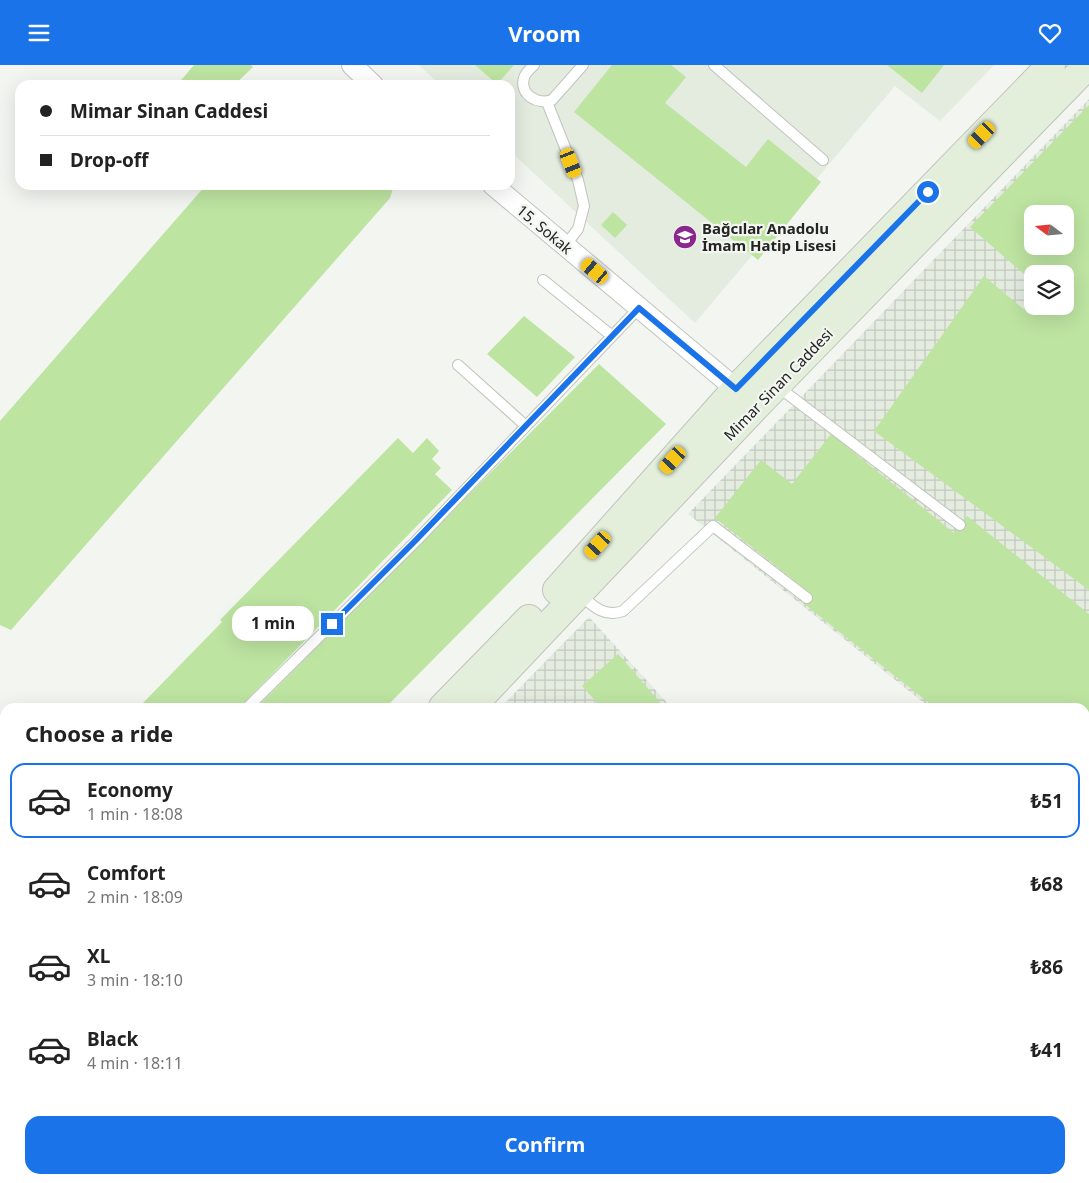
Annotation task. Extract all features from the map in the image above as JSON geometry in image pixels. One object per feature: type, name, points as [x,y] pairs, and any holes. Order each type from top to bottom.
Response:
[{"type":"main road","name":"Mimar Sinan Caddesi","points":[[447,703],[560,587],[736,389],[1051,65]]},
{"type":"main road","name":"Mimar Sinan Caddesi","points":[[475,703],[776,385],[1088,65]]},
{"type":"street","points":[[352,65],[368,80]]},
{"type":"street","name":"15. Sokak","points":[[499,190],[736,389]]},
{"type":"lane","points":[[534,65],[524,75],[525,91],[535,100],[547,102],[552,100],[583,65]]},
{"type":"lane","points":[[714,65],[822,159]]},
{"type":"lane","points":[[547,102],[578,180],[584,206],[578,229],[565,246]]},
{"type":"lane","points":[[543,280],[612,336]]},
{"type":"lane","points":[[252,703],[416,540],[639,308]]},
{"type":"lane","points":[[458,365],[526,426]]},
{"type":"lane","points":[[776,385],[960,525]]},
{"type":"lane","points":[[579,594],[593,607],[603,612],[623,611],[713,526],[807,597]]},
{"type":"shaded area","name":"Bağcılar Anadolu İmam Hatip Lisesi","points":[[419,65],[994,65],[940,121],[895,86],[695,323],[515,156],[515,80],[435,80]]},
{"type":"shaded area","points":[[1089,99],[1089,703],[924,703],[688,514]]},
{"type":"shaded area","points":[[589,617],[667,703],[505,703]]},
{"type":"building","points":[[194,65],[251,65],[253,67],[239,80],[181,80]]},
{"type":"building","points":[[475,65],[514,65],[501,80],[492,80]]},
{"type":"building","points":[[612,65],[671,65],[686,77],[665,103],[746,167],[768,139],[821,182],[758,260],[574,112]]},
{"type":"building","points":[[887,65],[944,65],[922,93]]},
{"type":"building","points":[[1089,105],[1089,590],[874,431],[984,276],[1024,309],[1024,315],[1074,315],[1074,265],[1024,265],[1024,274],[970,227]]},
{"type":"building","points":[[202,190],[392,190],[390,198],[11,630],[0,625],[0,421]]},
{"type":"building","points":[[613,212],[627,225],[615,238],[601,225]]},
{"type":"building","points":[[524,316],[575,357],[537,397],[487,354]]},
{"type":"building","points":[[599,364],[666,424],[390,703],[261,703]]},
{"type":"building","points":[[831,434],[954,533],[967,516],[1089,614],[1089,703],[929,703],[803,603],[810,593],[715,518],[761,460],[792,484]]},
{"type":"building","points":[[398,438],[413,453],[427,438],[439,451],[432,459],[441,468],[435,474],[452,490],[244,703],[143,703],[222,622],[220,620]]},
{"type":"building","points":[[618,654],[661,703],[597,703],[582,686]]},
{"type":"place","name":"Bağcılar Anadolu İmam Hatip Lisesi","points":[[685,237]]},
{"type":"route","points":[[332,624],[416,540],[639,308],[736,389],[928,192]]}]
